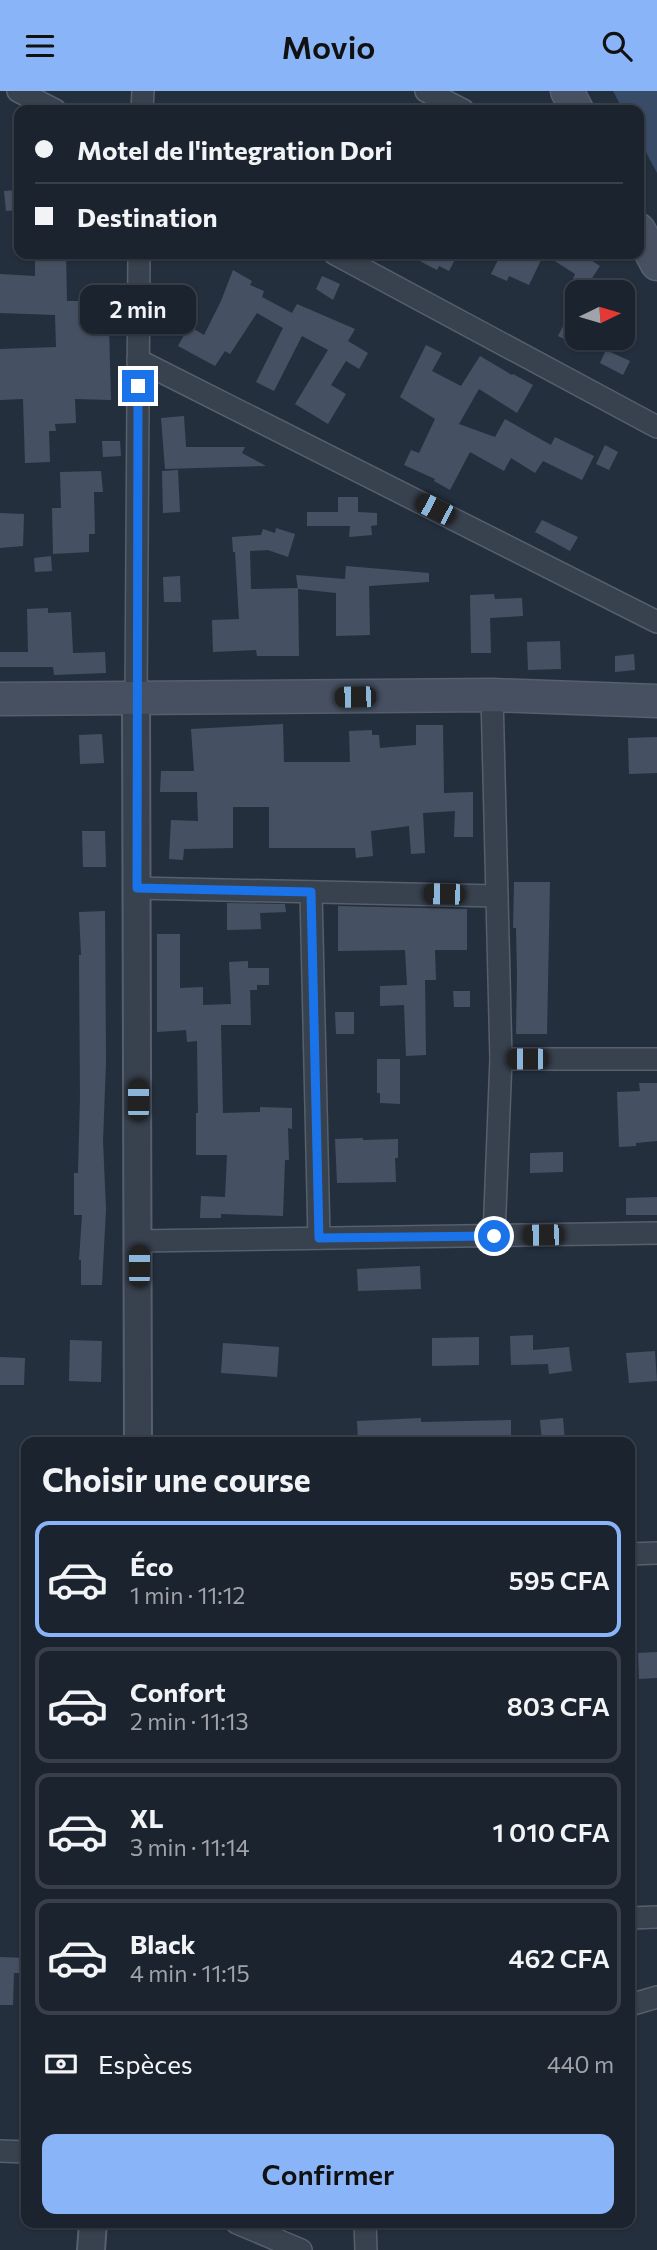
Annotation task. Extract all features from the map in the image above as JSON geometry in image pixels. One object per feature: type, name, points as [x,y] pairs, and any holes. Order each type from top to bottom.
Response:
[{"type":"main road","points":[[644,239],[657,264]]},
{"type":"main road","points":[[0,699],[492,695],[657,701]]},
{"type":"street","points":[[18,91],[45,105]]},
{"type":"street","points":[[426,91],[453,105]]},
{"type":"street","points":[[138,1437],[136,699],[139,259]]},
{"type":"street","points":[[344,259],[657,426]]},
{"type":"street","points":[[138,360],[657,622]]},
{"type":"street","points":[[492,695],[501,1059],[494,1236]]},
{"type":"street","points":[[137,888],[497,895]]},
{"type":"street","points":[[311,892],[319,1238]]},
{"type":"street","points":[[501,1059],[657,1059]]},
{"type":"street","points":[[139,1241],[657,1233]]},
{"type":"street","points":[[635,1554],[657,1553]]},
{"type":"street","points":[[635,1919],[657,1917]]},
{"type":"street","points":[[635,2004],[657,1997]]},
{"type":"street","points":[[0,2151],[21,2152]]},
{"type":"street","points":[[92,2250],[93,2228]]},
{"type":"street","points":[[249,2228],[301,2250]]},
{"type":"street","points":[[365,2228],[366,2250]]},
{"type":"water","points":[[613,91],[657,91],[657,173],[644,148],[644,105],[620,105]]},
{"type":"building","points":[[14,190],[14,210],[6,211],[4,191]]},
{"type":"building","points":[[35,259],[66,259],[67,301],[113,301],[113,326],[109,326],[111,400],[75,399],[76,423],[55,424],[56,431],[49,431],[50,462],[25,463],[23,399],[0,400],[0,349],[56,347],[55,315],[0,313],[0,274],[35,276]]},
{"type":"building","points":[[416,259],[455,259],[449,271],[439,266],[437,270]]},
{"type":"building","points":[[498,259],[542,259],[529,285],[509,276],[507,281],[491,274]]},
{"type":"building","points":[[552,259],[590,259],[600,266],[591,280],[573,280],[575,274]]},
{"type":"building","points":[[233,270],[252,281],[250,285],[264,291],[262,297],[292,313],[297,304],[355,329],[348,341],[368,353],[359,369],[346,361],[331,385],[346,394],[328,424],[295,404],[328,350],[302,336],[274,391],[256,382],[283,328],[257,313],[230,354],[225,351],[215,366],[178,346],[189,326],[204,335]]},
{"type":"building","points":[[322,276],[340,284],[333,300],[316,289]]},
{"type":"building","points":[[565,322],[565,340],[558,336]]},
{"type":"building","points":[[426,345],[442,353],[432,371],[461,386],[480,356],[533,385],[517,413],[479,389],[459,424],[495,437],[505,419],[551,445],[555,437],[594,456],[582,480],[543,461],[535,473],[511,458],[504,471],[470,452],[450,490],[434,481],[435,479],[404,465],[411,450],[419,453],[435,419],[400,397]]},
{"type":"building","points":[[606,350],[630,361],[623,375],[600,363]]},
{"type":"building","points":[[184,416],[186,447],[245,447],[242,453],[266,466],[165,469],[161,418]]},
{"type":"building","points":[[102,441],[120,441],[121,456],[103,457]]},
{"type":"building","points":[[605,445],[618,452],[609,470],[596,464]]},
{"type":"building","points":[[178,470],[180,512],[163,513],[162,471]]},
{"type":"building","points":[[101,471],[103,492],[94,492],[95,534],[89,534],[89,552],[53,554],[52,508],[61,508],[60,472]]},
{"type":"building","points":[[338,497],[358,497],[358,512],[377,513],[377,525],[371,526],[372,535],[349,537],[350,526],[307,526],[307,512],[338,512]]},
{"type":"building","points":[[0,513],[24,514],[23,546],[0,548]]},
{"type":"building","points":[[542,520],[578,537],[570,551],[535,532]]},
{"type":"building","points":[[276,528],[295,534],[288,557],[268,550],[250,551],[251,589],[298,588],[299,656],[257,656],[256,650],[213,652],[212,620],[239,619],[232,537],[261,535],[263,529],[275,533]]},
{"type":"building","points":[[51,556],[52,571],[35,572],[34,558]]},
{"type":"building","points":[[346,566],[429,573],[429,582],[369,586],[370,635],[336,636],[336,593],[298,589],[296,575],[345,579]]},
{"type":"building","points":[[180,576],[181,602],[164,602],[163,577]]},
{"type":"building","points":[[494,594],[495,599],[522,598],[523,616],[490,618],[491,653],[471,653],[470,595]]},
{"type":"building","points":[[48,608],[48,613],[71,612],[73,653],[105,652],[106,673],[54,675],[53,667],[0,667],[0,652],[28,652],[27,609]]},
{"type":"building","points":[[560,641],[561,669],[528,670],[527,642]]},
{"type":"building","points":[[634,654],[635,670],[615,672],[615,656]]},
{"type":"building","points":[[283,724],[284,762],[350,762],[349,731],[372,730],[372,735],[379,735],[380,748],[416,745],[416,725],[443,725],[444,793],[473,792],[473,837],[454,837],[455,811],[423,813],[425,853],[411,854],[409,826],[371,831],[373,856],[356,858],[355,848],[269,848],[269,807],[233,807],[233,848],[184,849],[183,860],[169,859],[171,820],[198,821],[197,792],[160,792],[161,771],[194,771],[191,729]]},
{"type":"building","points":[[102,734],[104,763],[80,764],[79,735]]},
{"type":"building","points":[[657,737],[657,773],[629,774],[628,738]]},
{"type":"building","points":[[82,831],[105,831],[106,867],[83,867]]},
{"type":"building","points":[[514,882],[550,882],[547,1034],[516,1034]]},
{"type":"building","points":[[227,903],[285,904],[286,912],[260,913],[261,929],[227,930]]},
{"type":"building","points":[[338,906],[467,909],[467,950],[435,950],[436,980],[425,980],[426,1055],[406,1056],[404,1005],[380,1006],[380,986],[407,985],[405,950],[338,951]]},
{"type":"building","points":[[105,911],[106,1062],[103,1141],[106,1209],[102,1285],[81,1285],[79,1260],[82,1215],[74,1215],[74,1173],[78,1173],[80,1098],[79,912]]},
{"type":"building","points":[[157,934],[180,934],[180,988],[203,987],[203,1005],[231,1004],[229,962],[248,961],[248,968],[269,968],[269,985],[257,985],[257,990],[250,990],[251,1025],[221,1025],[223,1113],[260,1112],[260,1107],[292,1108],[292,1129],[288,1128],[289,1160],[285,1160],[283,1216],[221,1214],[221,1218],[200,1218],[201,1196],[225,1197],[227,1155],[196,1155],[197,1041],[187,1042],[186,1030],[157,1032]]},
{"type":"building","points":[[453,991],[470,991],[470,1007],[454,1007]]},
{"type":"building","points":[[335,1012],[354,1012],[354,1034],[336,1034]]},
{"type":"building","points":[[377,1059],[400,1059],[400,1104],[380,1103],[380,1093],[377,1093]]},
{"type":"building","points":[[639,1083],[657,1083],[657,1141],[619,1147],[617,1092],[640,1091]]},
{"type":"building","points":[[335,1139],[398,1139],[398,1158],[395,1158],[396,1182],[337,1183]]},
{"type":"building","points":[[563,1152],[563,1172],[530,1173],[530,1153]]},
{"type":"building","points":[[657,1197],[657,1215],[626,1215],[626,1198]]},
{"type":"building","points":[[420,1266],[421,1289],[358,1291],[357,1269]]},
{"type":"building","points":[[533,1335],[533,1350],[569,1347],[572,1371],[549,1374],[548,1364],[511,1365],[510,1336]]},
{"type":"building","points":[[479,1337],[479,1365],[432,1366],[432,1338]]},
{"type":"building","points":[[70,1340],[102,1341],[101,1382],[69,1381]]},
{"type":"building","points":[[223,1343],[279,1347],[277,1377],[221,1373]]},
{"type":"building","points":[[655,1351],[657,1381],[629,1383],[626,1353]]},
{"type":"building","points":[[0,1357],[25,1358],[24,1385],[0,1385]]},
{"type":"building","points":[[421,1418],[421,1422],[511,1420],[511,1437],[358,1437],[357,1421]]},
{"type":"building","points":[[563,1418],[565,1437],[542,1437],[540,1420]]},
{"type":"building","points":[[657,1652],[657,1678],[639,1679],[638,1653]]},
{"type":"building","points":[[0,1957],[21,1958],[21,1973],[14,1973],[13,2005],[0,2005]]},
{"type":"route","points":[[138,386],[137,888],[311,892],[319,1238],[494,1236]]}]
